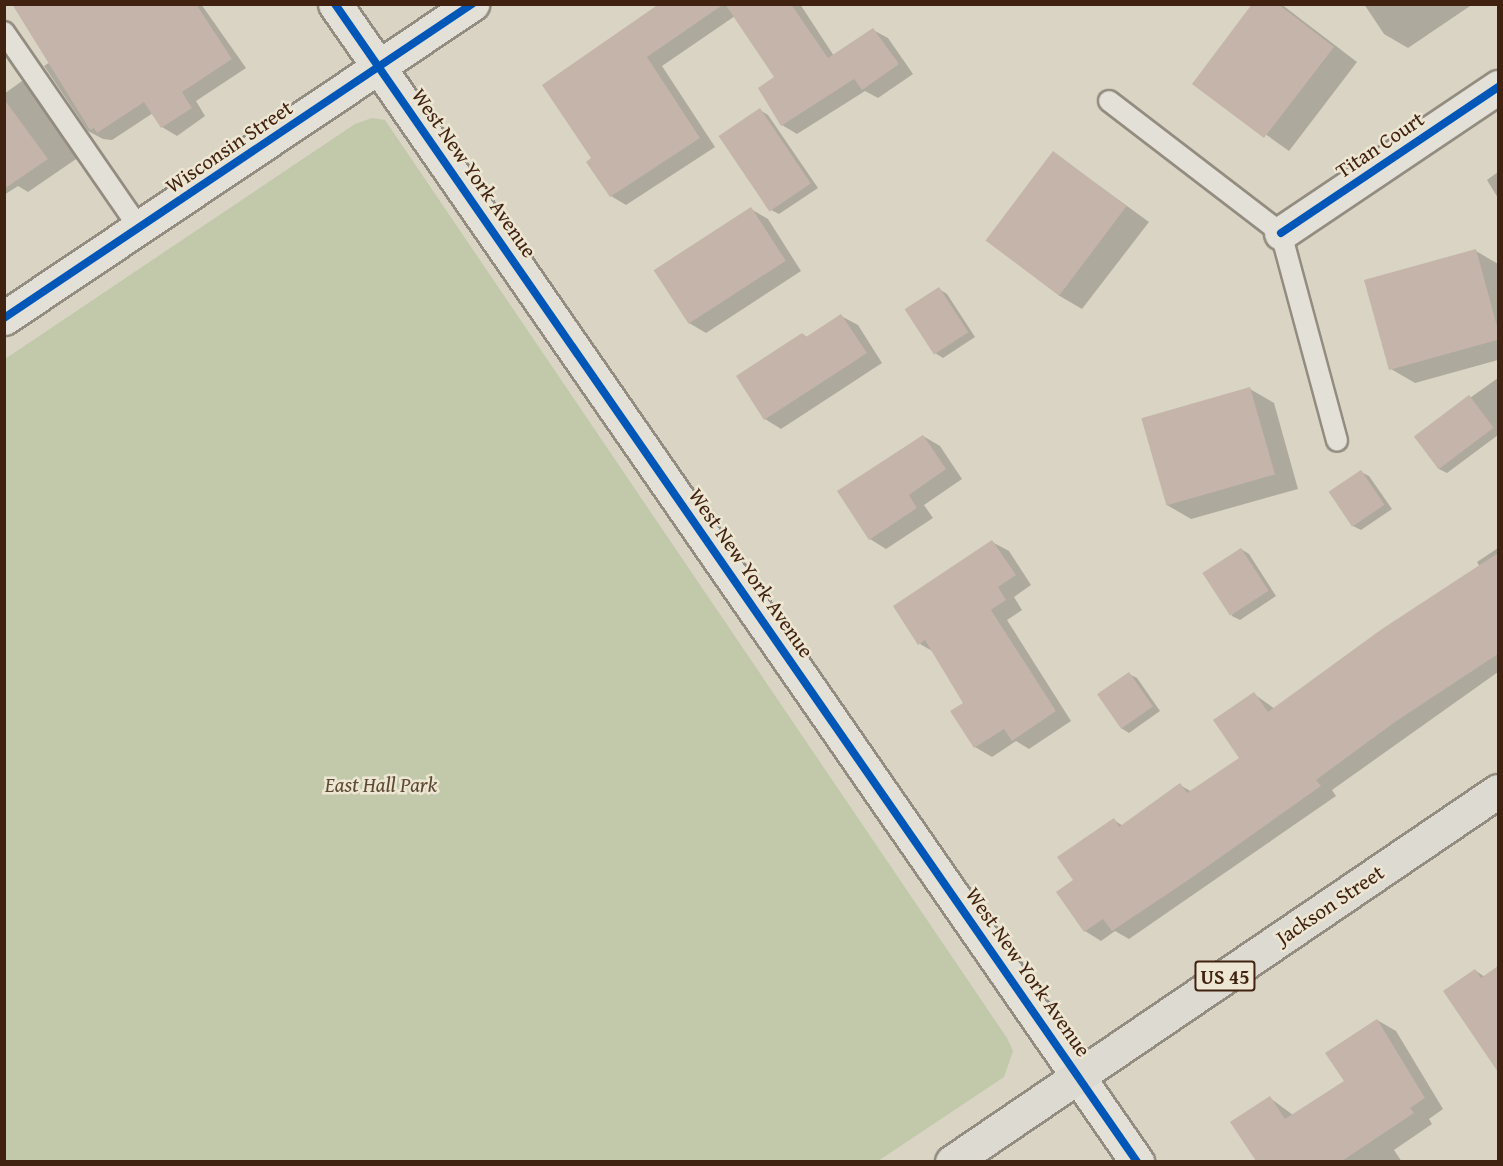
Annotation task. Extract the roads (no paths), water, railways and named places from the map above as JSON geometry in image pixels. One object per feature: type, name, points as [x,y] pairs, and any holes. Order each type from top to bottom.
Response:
[{"type":"main road","name":"Jackson Street","points":[[952,1161],[1498,791]]},
{"type":"street","name":"West New York Avenue","points":[[335,4],[1137,1161]]},
{"type":"street","name":"Wisconsin Street","points":[[4,318],[472,4]]},
{"type":"street","name":"Titan Court","points":[[1281,233],[1498,87]]},
{"type":"lane","points":[[4,32],[140,228]]},
{"type":"lane","points":[[1109,101],[1281,233],[1337,441]]},
{"type":"park label","name":"East Hall Park","points":[[381,785]]}]
